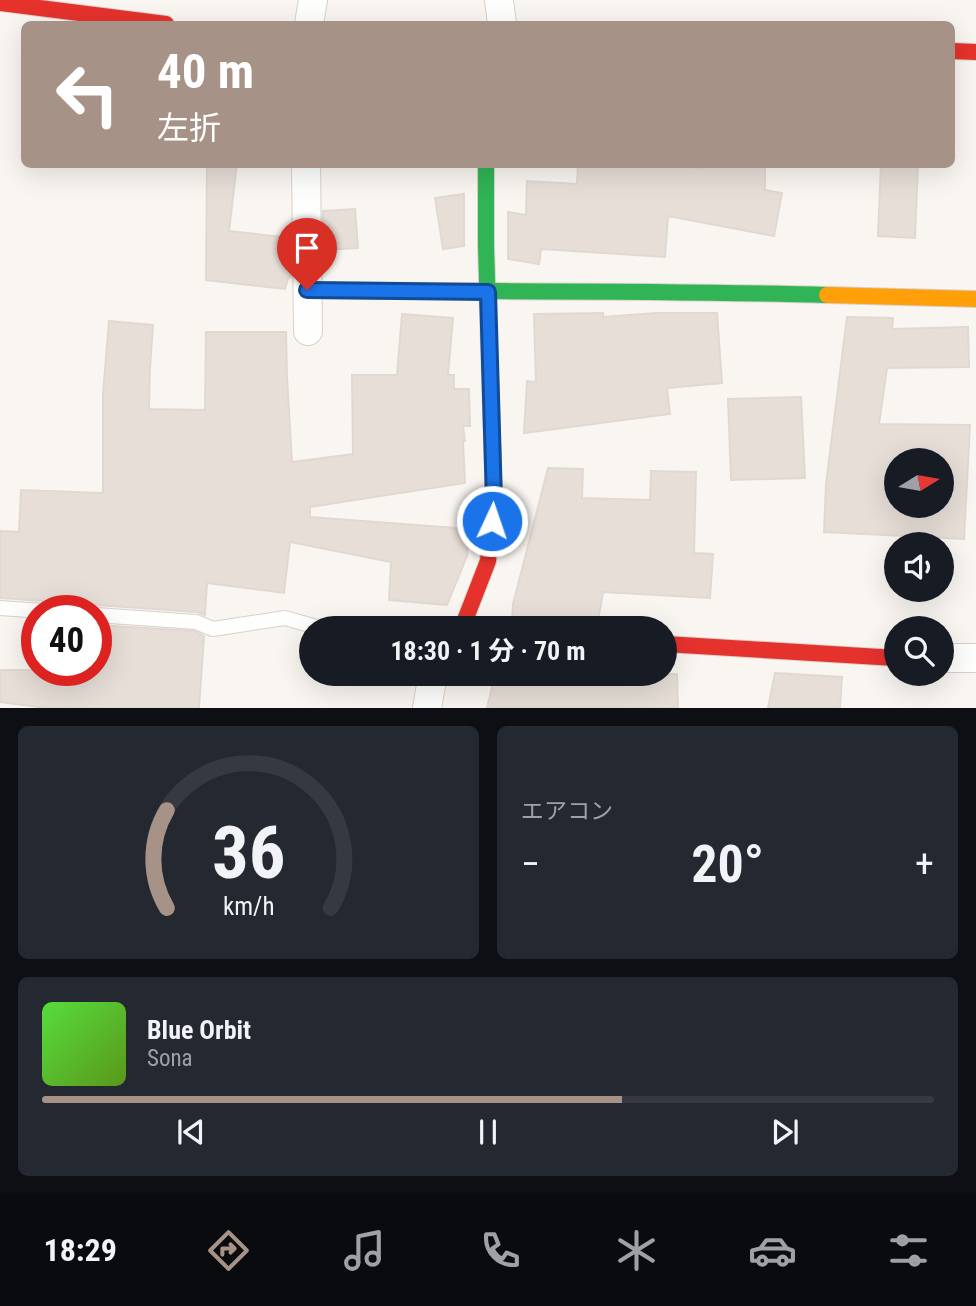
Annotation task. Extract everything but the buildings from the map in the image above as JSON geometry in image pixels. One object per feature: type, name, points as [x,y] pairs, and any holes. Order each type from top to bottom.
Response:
[{"type":"street","points":[[310,21],[313,0]]},
{"type":"street","points":[[499,0],[502,21]]},
{"type":"street","points":[[0,3],[74,6],[151,21]]},
{"type":"street","points":[[955,51],[976,52]]},
{"type":"street","points":[[306,168],[308,331]]},
{"type":"street","points":[[467,616],[488,561],[494,501],[486,168]]},
{"type":"street","points":[[307,290],[696,291],[976,299]]},
{"type":"street","points":[[677,645],[884,657]]},
{"type":"street","points":[[954,658],[976,658]]},
{"type":"street","points":[[427,708],[431,686]]},
{"type":"lane","points":[[0,608],[21,610]]},
{"type":"lane","points":[[112,616],[196,622],[213,629],[285,618],[299,622]]},
{"type":"traffic: fast","points":[[486,168],[489,344]]},
{"type":"traffic: fast","points":[[307,290],[827,295]]},
{"type":"traffic: slow","points":[[827,295],[976,299]]},
{"type":"traffic: jam","points":[[0,3],[142,21]]},
{"type":"traffic: jam","points":[[955,51],[976,52]]},
{"type":"traffic: jam","points":[[467,616],[488,561],[494,501],[489,344]]},
{"type":"traffic: jam","points":[[677,645],[884,657]]},
{"type":"route","points":[[307,290],[488,292],[494,501],[492,521]]}]
